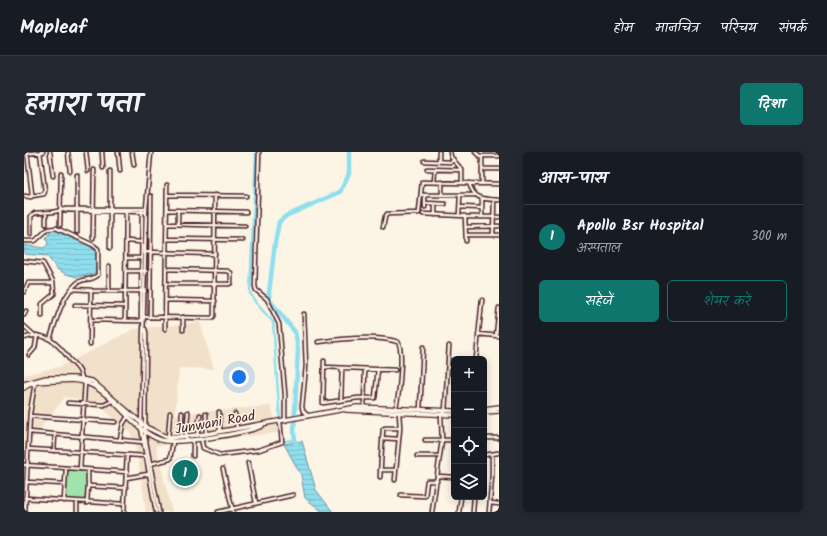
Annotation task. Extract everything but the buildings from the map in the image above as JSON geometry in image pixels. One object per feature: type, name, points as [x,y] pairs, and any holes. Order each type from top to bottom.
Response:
[{"type":"main road","name":"Junwani Road","points":[[24,388],[35,383],[61,379]]},
{"type":"main road","name":"Junwani Road","points":[[24,384],[36,380],[61,379],[83,381],[98,385],[143,427],[168,438],[186,438],[265,425]]},
{"type":"main road","name":"Junwani Road","points":[[83,381],[96,388],[159,439],[173,442],[259,428],[265,425]]},
{"type":"main road","points":[[265,425],[280,421],[364,407],[451,411]]},
{"type":"main road","points":[[487,409],[499,407]]},
{"type":"main road","points":[[343,410],[451,415]]},
{"type":"main road","points":[[487,412],[499,410]]},
{"type":"street","points":[[24,196],[32,196],[44,194],[45,191],[41,152],[26,153],[32,196]]},
{"type":"street","points":[[50,152],[53,176]]},
{"type":"street","points":[[68,152],[70,171]]},
{"type":"street","points":[[86,152],[88,171]]},
{"type":"street","points":[[102,152],[103,168]]},
{"type":"street","points":[[118,152],[120,171]]},
{"type":"street","points":[[132,152],[134,165]]},
{"type":"street","points":[[143,321],[145,317],[146,210],[151,152]]},
{"type":"street","points":[[258,152],[255,286],[256,290],[266,299],[279,324],[287,420]]},
{"type":"street","points":[[439,152],[439,161]]},
{"type":"street","points":[[450,152],[462,170],[462,183]]},
{"type":"street","points":[[475,152],[482,156],[499,156]]},
{"type":"street","points":[[489,156],[490,152]]},
{"type":"street","points":[[482,156],[482,184]]},
{"type":"street","points":[[424,161],[451,162],[454,160]]},
{"type":"street","points":[[427,169],[462,170]]},
{"type":"street","points":[[482,169],[499,169]]},
{"type":"street","points":[[93,238],[94,170]]},
{"type":"street","points":[[434,182],[435,170]]},
{"type":"street","points":[[110,171],[110,248]]},
{"type":"street","points":[[60,224],[62,210],[61,173]]},
{"type":"street","points":[[77,175],[77,232]]},
{"type":"street","points":[[383,227],[387,214],[419,213],[422,182],[499,184]]},
{"type":"street","points":[[442,182],[442,195]]},
{"type":"street","points":[[469,183],[474,195]]},
{"type":"street","points":[[165,329],[167,185]]},
{"type":"street","points":[[167,195],[246,196]]},
{"type":"street","points":[[145,317],[213,317],[215,301],[215,195]]},
{"type":"street","points":[[421,195],[474,195],[482,199],[499,200]]},
{"type":"street","points":[[425,195],[425,205],[445,204]]},
{"type":"street","points":[[150,317],[151,196]]},
{"type":"street","points":[[459,216],[460,196]]},
{"type":"street","points":[[482,199],[482,216]]},
{"type":"street","points":[[493,235],[494,200]]},
{"type":"street","points":[[435,204],[435,215]]},
{"type":"street","points":[[460,207],[482,208]]},
{"type":"street","points":[[31,234],[32,214],[62,210],[146,210]]},
{"type":"street","points":[[125,321],[126,210]]},
{"type":"street","points":[[142,210],[141,291],[143,321],[146,333],[143,442],[156,512]]},
{"type":"street","points":[[167,210],[246,212]]},
{"type":"street","points":[[178,210],[178,224]]},
{"type":"street","points":[[46,213],[46,224]]},
{"type":"street","points":[[423,214],[465,217],[499,217]]},
{"type":"street","points":[[465,217],[466,241]]},
{"type":"street","points":[[167,224],[245,226]]},
{"type":"street","points":[[466,226],[499,226]]},
{"type":"street","points":[[24,241],[35,241],[48,229],[56,228],[96,247],[99,253],[98,275],[92,279],[79,282],[72,289],[61,309],[50,339]]},
{"type":"street","points":[[466,235],[499,235]]},
{"type":"street","points":[[167,239],[243,240]]},
{"type":"street","points":[[126,241],[142,242]]},
{"type":"street","points":[[146,252],[215,254]]},
{"type":"street","points":[[126,258],[141,258]]},
{"type":"street","points":[[24,261],[43,263],[54,283],[54,294],[42,304],[42,316]]},
{"type":"street","points":[[109,266],[109,290]]},
{"type":"street","points":[[166,269],[230,271],[231,281],[229,284],[166,284]]},
{"type":"street","points":[[126,271],[146,271]]},
{"type":"street","points":[[24,292],[28,283],[54,283]]},
{"type":"street","points":[[72,289],[145,291]]},
{"type":"street","points":[[90,344],[92,290]]},
{"type":"street","points":[[166,300],[215,301]]},
{"type":"street","points":[[476,356],[482,300]]},
{"type":"street","points":[[75,305],[125,306]]},
{"type":"street","points":[[478,334],[497,336],[499,308]]},
{"type":"street","points":[[304,314],[306,366],[302,407],[306,417]]},
{"type":"street","points":[[183,317],[183,330]]},
{"type":"street","points":[[91,320],[143,321]]},
{"type":"street","points":[[24,326],[36,335],[50,339],[58,345],[80,371],[83,381],[80,469]]},
{"type":"street","points":[[24,338],[36,335]]},
{"type":"street","points":[[29,355],[35,348],[36,335]]},
{"type":"street","points":[[318,342],[350,339],[387,340],[398,342],[401,358],[396,408],[392,412]]},
{"type":"street","points":[[432,512],[442,440],[442,415],[445,411],[449,346]]},
{"type":"street","points":[[420,410],[423,347]]},
{"type":"street","points":[[324,361],[322,402],[326,403],[364,397],[376,397],[378,369]]},
{"type":"street","points":[[324,367],[394,370]]},
{"type":"street","points":[[341,400],[342,368]]},
{"type":"street","points":[[364,407],[365,369]]},
{"type":"street","points":[[24,512],[30,416],[35,383]]},
{"type":"street","points":[[68,403],[104,404],[112,401]]},
{"type":"street","points":[[144,404],[143,427],[159,512]]},
{"type":"street","points":[[186,438],[188,412]]},
{"type":"street","points":[[219,412],[220,432]]},
{"type":"street","points":[[396,480],[400,428],[398,412]]},
{"type":"street","points":[[168,438],[170,413]]},
{"type":"street","points":[[181,438],[182,413]]},
{"type":"street","points":[[206,414],[206,434]]},
{"type":"street","points":[[235,414],[237,429]]},
{"type":"street","points":[[120,439],[123,424],[128,415]]},
{"type":"street","points":[[197,436],[200,415]]},
{"type":"street","points":[[30,416],[115,422]]},
{"type":"street","points":[[201,438],[203,448],[216,455],[259,450],[282,442],[280,421]]},
{"type":"street","points":[[380,477],[384,428],[400,428]]},
{"type":"street","points":[[29,432],[143,442]]},
{"type":"street","points":[[54,451],[55,434]]},
{"type":"street","points":[[382,438],[399,439]]},
{"type":"street","points":[[487,438],[498,438]]},
{"type":"street","points":[[193,439],[193,456]]},
{"type":"street","points":[[425,440],[451,440]]},
{"type":"street","points":[[150,464],[170,460],[173,442]]},
{"type":"street","points":[[28,449],[145,456]]},
{"type":"street","points":[[487,455],[498,453]]},
{"type":"street","points":[[489,512],[492,454]]},
{"type":"street","points":[[124,512],[127,455]]},
{"type":"street","points":[[417,456],[439,456]]},
{"type":"street","points":[[248,463],[256,503]]},
{"type":"street","points":[[26,465],[126,472]]},
{"type":"street","points":[[64,501],[66,468]]},
{"type":"street","points":[[223,469],[233,511]]},
{"type":"street","points":[[87,502],[88,470]]},
{"type":"street","points":[[380,470],[396,470]]},
{"type":"street","points":[[126,478],[148,474]]},
{"type":"street","points":[[437,476],[451,477]]},
{"type":"street","points":[[401,496],[425,496],[427,481],[437,481]]},
{"type":"street","points":[[26,482],[65,484]]},
{"type":"street","points":[[88,485],[126,488]]},
{"type":"street","points":[[218,512],[233,511],[256,503],[293,495]]},
{"type":"street","points":[[25,498],[124,504]]},
{"type":"street","points":[[459,512],[461,500]]},
{"type":"street","points":[[473,512],[474,500]]},
{"type":"street","points":[[77,502],[77,512]]},
{"type":"street","points":[[490,503],[499,504]]},
{"type":"shaded area","points":[[200,322],[214,369],[179,368],[175,414],[271,406],[279,433],[156,446],[172,512],[146,512],[137,453],[131,433],[113,419],[98,402],[65,397],[24,450],[24,375],[61,366],[134,329]]},
{"type":"green space","points":[[66,468],[88,470],[87,503],[64,501]]},
{"type":"water","points":[[52,230],[58,231],[84,243],[94,250],[98,260],[94,274],[77,277],[66,274],[57,269],[47,256],[24,254],[24,245],[44,248],[48,244],[46,238]]},
{"type":"water","points":[[302,441],[316,490],[333,512],[323,512],[305,498],[301,475],[284,444]]},
{"type":"waterway","points":[[256,152],[250,293],[256,303],[273,322],[280,421]]},
{"type":"waterway","points":[[296,447],[294,432],[298,349],[295,332],[270,301],[269,293],[275,243],[279,222],[286,216],[340,192],[349,174],[349,152]]},
{"type":"waterway","points":[[284,441],[295,440]]},
{"type":"place","name":"Apollo Bsr Hospital","points":[[185,473]]}]
